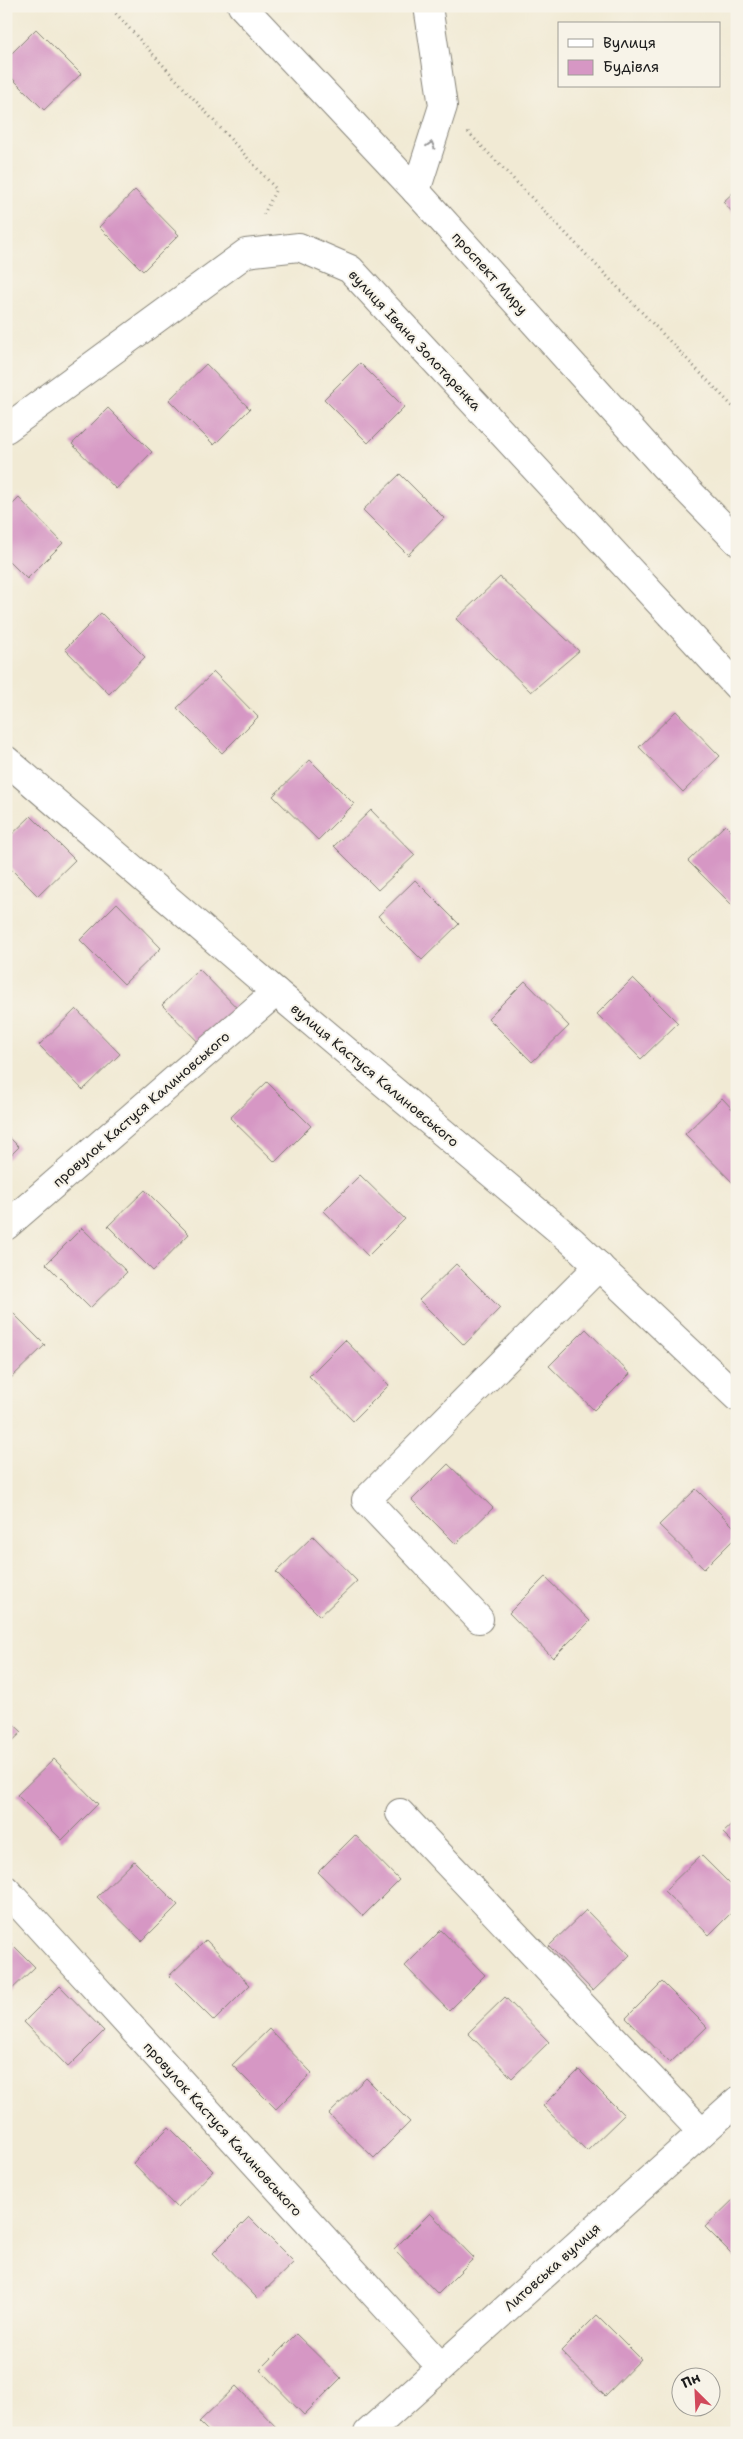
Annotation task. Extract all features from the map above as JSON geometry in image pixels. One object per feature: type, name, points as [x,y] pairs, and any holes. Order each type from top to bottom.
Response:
[{"type":"street","name":"проспект Миру","points":[[242,6],[416,191],[663,465],[737,541]]},
{"type":"street","points":[[416,191],[443,106],[428,6]]},
{"type":"street","name":"вулиця Івана Золотаренка","points":[[6,429],[246,253],[300,247],[350,270],[737,686]]},
{"type":"street","name":"вулиця Кастуся Калиновського","points":[[6,760],[276,992],[572,1241],[737,1397]]},
{"type":"street","name":"провулок Кастуся Калиновського","points":[[6,1226],[276,992]]},
{"type":"street","points":[[479,1620],[366,1500],[599,1266]]},
{"type":"street","points":[[400,1813],[702,2132]]},
{"type":"street","name":"провулок Кастуся Калиновського","points":[[6,1890],[441,2367]]},
{"type":"street","name":"Литовська вулиця","points":[[368,2433],[737,2101]]},
{"type":"path","points":[[109,6],[276,189],[246,253]]},
{"type":"path","points":[[443,106],[737,411]]},
{"type":"building","points":[[36,29],[81,74],[44,110],[6,72],[6,59]]},
{"type":"building","points":[[737,189],[737,217],[723,202]]},
{"type":"building","points":[[135,190],[179,235],[143,271],[99,227]]},
{"type":"building","points":[[360,363],[404,407],[368,443],[324,399]]},
{"type":"building","points":[[206,364],[250,409],[214,445],[169,400]]},
{"type":"building","points":[[108,408],[152,452],[116,489],[72,444]]},
{"type":"building","points":[[400,474],[444,518],[408,555],[363,510]]},
{"type":"building","points":[[19,498],[63,543],[27,579],[6,558],[6,511]]},
{"type":"building","points":[[500,577],[579,651],[531,692],[456,619]]},
{"type":"building","points":[[101,613],[145,657],[109,694],[65,649]]},
{"type":"building","points":[[214,672],[258,717],[222,753],[177,708]]},
{"type":"building","points":[[676,711],[720,756],[683,792],[639,747]]},
{"type":"building","points":[[310,760],[354,804],[318,840],[273,796]]},
{"type":"building","points":[[371,810],[415,855],[378,890],[334,846]]},
{"type":"building","points":[[31,816],[75,860],[38,896],[6,864],[6,840]]},
{"type":"building","points":[[725,825],[737,837],[737,901],[732,905],[688,861]]},
{"type":"building","points":[[415,880],[459,924],[422,960],[378,916]]},
{"type":"building","points":[[117,903],[161,948],[124,984],[80,940]]},
{"type":"building","points":[[199,969],[243,1014],[206,1050],[162,1005]]},
{"type":"building","points":[[633,978],[678,1023],[641,1059],[597,1014]]},
{"type":"building","points":[[525,981],[569,1026],[532,1062],[488,1018]]},
{"type":"building","points":[[76,1009],[120,1054],[83,1090],[39,1045]]},
{"type":"building","points":[[267,1082],[311,1126],[275,1162],[230,1118]]},
{"type":"building","points":[[722,1098],[737,1114],[737,1187],[685,1134]]},
{"type":"building","points":[[6,1134],[19,1147],[6,1160]]},
{"type":"building","points":[[360,1175],[405,1219],[368,1256],[324,1211]]},
{"type":"building","points":[[145,1190],[189,1234],[153,1271],[108,1226]]},
{"type":"building","points":[[82,1228],[127,1272],[90,1308],[46,1264]]},
{"type":"building","points":[[456,1264],[500,1308],[464,1345],[419,1300]]},
{"type":"building","points":[[6,1306],[45,1345],[8,1381],[6,1379]]},
{"type":"building","points":[[586,1329],[630,1374],[594,1410],[549,1366]]},
{"type":"building","points":[[345,1340],[389,1385],[353,1421],[309,1376]]},
{"type":"building","points":[[448,1464],[493,1508],[456,1544],[412,1500]]},
{"type":"building","points":[[696,1489],[737,1530],[737,1536],[704,1569],[659,1525]]},
{"type":"building","points":[[313,1536],[357,1581],[320,1616],[276,1572]]},
{"type":"building","points":[[545,1577],[590,1621],[553,1658],[509,1613]]},
{"type":"building","points":[[6,1717],[22,1732],[6,1747]]},
{"type":"building","points":[[54,1759],[98,1804],[62,1840],[17,1795]]},
{"type":"building","points":[[737,1820],[737,1847],[723,1833]]},
{"type":"building","points":[[355,1835],[399,1880],[363,1916],[318,1872]]},
{"type":"building","points":[[701,1855],[737,1891],[737,1907],[709,1935],[664,1891]]},
{"type":"building","points":[[134,1861],[178,1905],[142,1941],[97,1897]]},
{"type":"building","points":[[586,1910],[630,1955],[593,1991],[549,1946]]},
{"type":"building","points":[[441,1930],[485,1975],[449,2011],[405,1966]]},
{"type":"building","points":[[6,1938],[35,1967],[6,1995]]},
{"type":"building","points":[[206,1940],[250,1985],[214,2021],[169,1976]]},
{"type":"building","points":[[662,1982],[707,2027],[670,2063],[626,2018]]},
{"type":"building","points":[[60,1986],[104,2031],[68,2067],[24,2022]]},
{"type":"building","points":[[505,1997],[549,2042],[512,2078],[468,2033]]},
{"type":"building","points":[[269,2029],[312,2073],[276,2109],[232,2065]]},
{"type":"building","points":[[579,2070],[624,2115],[587,2151],[543,2106]]},
{"type":"building","points":[[366,2078],[410,2122],[374,2158],[329,2114]]},
{"type":"building","points":[[169,2127],[213,2171],[177,2208],[133,2163]]},
{"type":"building","points":[[737,2196],[737,2259],[705,2227]]},
{"type":"building","points":[[430,2213],[474,2258],[438,2294],[394,2249]]},
{"type":"building","points":[[249,2217],[294,2262],[257,2298],[213,2253]]},
{"type":"building","points":[[597,2315],[641,2359],[605,2396],[561,2351]]},
{"type":"building","points":[[296,2334],[341,2378],[304,2415],[260,2370]]},
{"type":"building","points":[[236,2386],[280,2431],[278,2433],[210,2433],[199,2422]]}]
